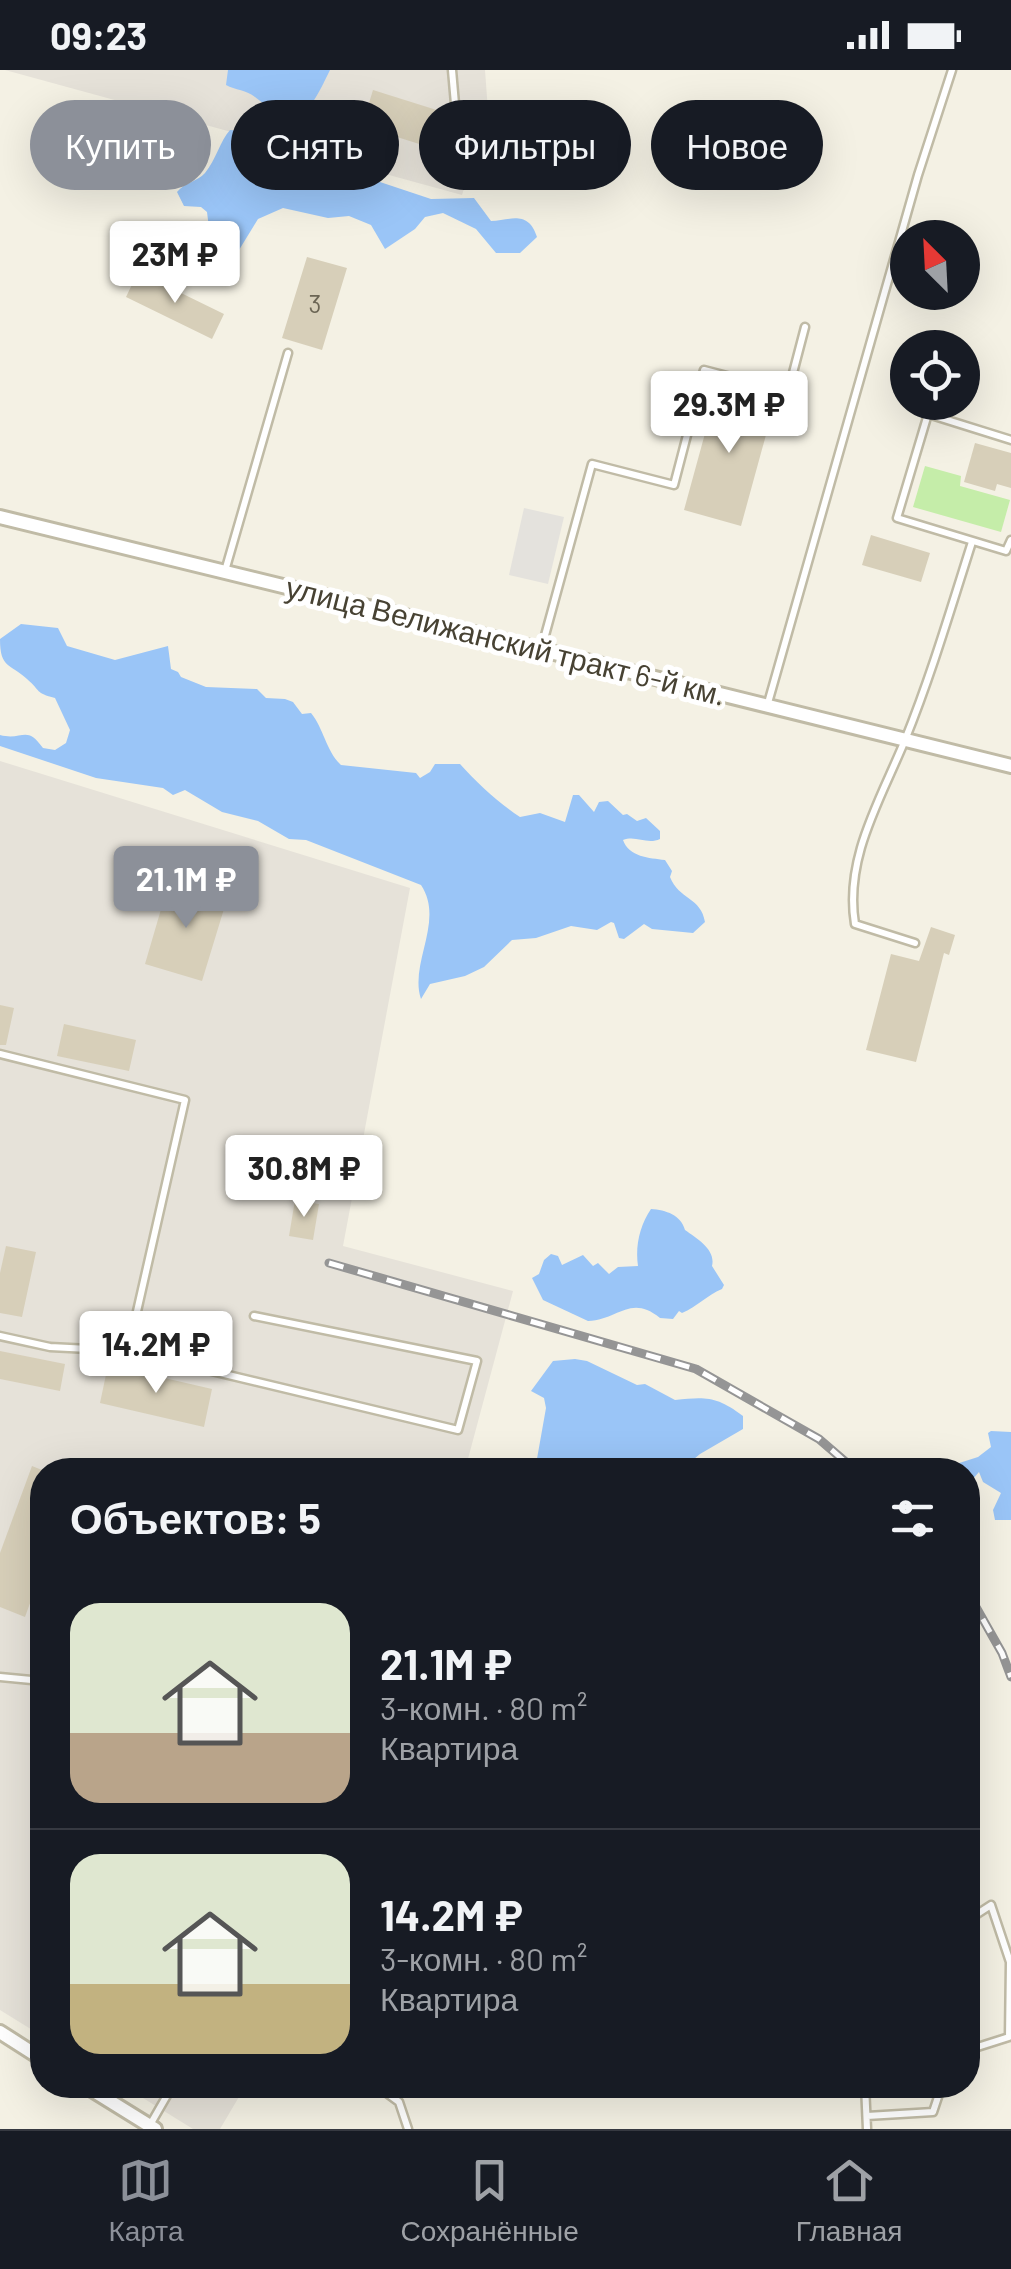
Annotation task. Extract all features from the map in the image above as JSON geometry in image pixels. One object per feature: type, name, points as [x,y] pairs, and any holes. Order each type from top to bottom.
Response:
[{"type":"street","name":"улица Велижанский тракт 6-й км.","points":[[0,517],[768,703],[1011,766]]},
{"type":"street","points":[[0,2032],[30,2051]]},
{"type":"street","points":[[105,2098],[152,2128]]},
{"type":"lane","points":[[452,70],[455,100]]},
{"type":"lane","points":[[768,703],[918,175],[952,70]]},
{"type":"lane","points":[[541,651],[592,464],[674,485],[704,370],[788,392],[805,327]]},
{"type":"lane","points":[[224,572],[288,353]]},
{"type":"lane","points":[[1011,440],[928,414],[897,518],[1006,551],[1011,540]]},
{"type":"lane","points":[[915,942],[855,924],[850,896],[868,822],[906,739],[972,542]]},
{"type":"lane","points":[[0,1054],[186,1100],[128,1351]]},
{"type":"lane","points":[[0,1336],[50,1347],[128,1351],[458,1430],[476,1361],[254,1316]]},
{"type":"lane","points":[[0,1676],[30,1680]]},
{"type":"lane","points":[[980,1912],[991,1905],[1010,1962],[1009,2037],[980,2046]]},
{"type":"lane","points":[[152,2128],[167,2098]]},
{"type":"lane","points":[[394,2098],[399,2102],[408,2129]]},
{"type":"lane","points":[[866,2098],[867,2129]]},
{"type":"lane","points":[[867,2116],[933,2112],[938,2098]]},
{"type":"shaded area","points":[[5,70],[485,70],[487,100],[419,100],[419,183],[399,178],[399,100],[231,100],[231,132],[211,126],[211,100],[115,100]]},
{"type":"shaded area","points":[[524,508],[564,517],[548,584],[509,575]]},
{"type":"shaded area","points":[[0,761],[410,888],[343,1246],[513,1291],[468,1458],[30,1458],[30,2029],[0,2010]]},
{"type":"shaded area","points":[[143,2098],[238,2098],[220,2129],[193,2129]]},
{"type":"green space","points":[[925,466],[961,476],[960,486],[1010,500],[1001,532],[913,507]]},
{"type":"water","points":[[228,70],[330,70],[314,100],[258,100],[226,85]]},
{"type":"water","points":[[231,130],[231,190],[399,188],[431,199],[474,198],[491,221],[524,220],[537,237],[520,253],[496,253],[476,229],[443,213],[425,217],[415,229],[385,249],[371,225],[349,216],[328,218],[283,208],[258,219],[239,250],[218,262],[200,252],[205,249],[209,228],[207,212],[201,207],[184,206],[177,192],[211,190],[211,164]]},
{"type":"water","points":[[21,624],[58,628],[67,646],[115,660],[168,646],[171,669],[181,677],[206,687],[257,689],[266,698],[293,702],[302,714],[311,713],[341,765],[416,773],[420,778],[435,764],[460,764],[520,817],[540,813],[565,822],[573,795],[579,795],[594,812],[599,802],[608,801],[623,815],[637,821],[646,818],[660,831],[660,839],[655,841],[623,840],[635,853],[665,860],[674,885],[699,908],[705,922],[693,933],[652,929],[644,924],[624,939],[619,938],[611,922],[597,930],[571,926],[536,938],[512,940],[484,967],[430,984],[421,999],[419,971],[429,913],[421,885],[306,840],[289,839],[258,821],[222,812],[185,790],[173,795],[163,788],[96,778],[0,746],[0,735],[28,735],[43,748],[55,750],[66,743],[70,730],[55,698],[41,693],[4,661],[0,639]]},
{"type":"water","points":[[651,1209],[676,1217],[685,1230],[705,1245],[724,1285],[722,1289],[682,1313],[679,1311],[673,1319],[632,1308],[588,1321],[543,1300],[532,1278],[539,1274],[551,1254],[558,1256],[562,1265],[583,1255],[609,1274],[618,1267],[638,1266],[639,1236]]},
{"type":"water","points":[[553,1361],[587,1361],[675,1400],[718,1401],[743,1416],[743,1429],[695,1458],[537,1458],[546,1408],[544,1398],[531,1391]]},
{"type":"water","points":[[1011,1432],[1011,1520],[995,1520],[993,1510],[1001,1493],[983,1482],[980,1458],[975,1458],[991,1447],[988,1433]]},
{"type":"building","points":[[373,90],[419,104],[419,144],[399,138],[399,100],[370,100]]},
{"type":"building","points":[[307,257],[347,268],[322,350],[282,338]]},
{"type":"building","points":[[138,272],[224,314],[212,339],[126,297]]},
{"type":"building","points":[[718,386],[775,402],[741,526],[684,510]]},
{"type":"building","points":[[975,443],[1011,453],[1011,488],[997,484],[995,491],[964,482]]},
{"type":"building","points":[[871,535],[930,553],[921,582],[862,565]]},
{"type":"building","points":[[169,882],[227,899],[202,981],[145,964]]},
{"type":"building","points":[[931,927],[955,935],[949,955],[944,953],[916,1062],[866,1050],[891,954],[919,961]]},
{"type":"building","points":[[0,1005],[14,1008],[6,1045],[0,1045]]},
{"type":"building","points":[[64,1024],[136,1040],[129,1071],[57,1056]]},
{"type":"building","points":[[295,1200],[319,1204],[313,1240],[289,1236]]},
{"type":"building","points":[[6,1246],[36,1252],[22,1317],[0,1313],[0,1273]]},
{"type":"building","points":[[0,1351],[65,1364],[60,1391],[0,1379]]},
{"type":"building","points":[[108,1365],[212,1389],[204,1427],[100,1403]]},
{"type":"building","points":[[30,1471],[30,1603],[25,1617],[0,1607],[0,1553]]},
{"type":"railway","points":[[329,1263],[696,1369],[819,1439],[841,1458]]},
{"type":"railway","points":[[980,1614],[1011,1677]]}]
